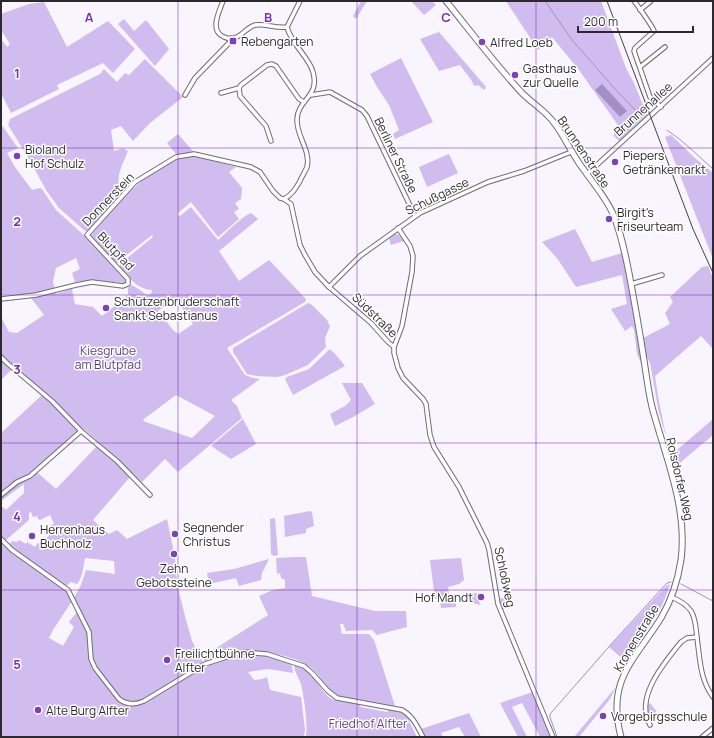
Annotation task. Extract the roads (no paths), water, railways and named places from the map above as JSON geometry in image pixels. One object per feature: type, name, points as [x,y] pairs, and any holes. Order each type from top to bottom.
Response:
[{"type":"street","points":[[222,1],[216,28],[223,37],[236,37],[258,25],[280,28],[286,27]]},
{"type":"street","points":[[286,27],[300,1]]},
{"type":"street","name":"Brunnenstraße","points":[[446,1],[492,59],[522,92],[555,124],[571,152],[612,212],[622,240],[638,323]]},
{"type":"street","points":[[634,1],[654,31],[635,48],[634,51],[650,97],[661,107]]},
{"type":"street","points":[[640,10],[650,1]]},
{"type":"street","points":[[286,27],[291,38],[313,70],[314,79],[311,95],[299,110],[297,119],[298,129],[308,160],[306,168],[292,194],[291,204],[300,245],[316,272],[330,286]]},
{"type":"street","points":[[185,95],[195,78],[229,43],[231,38]]},
{"type":"street","points":[[640,67],[665,47]]},
{"type":"street","name":"Brunnenallee","points":[[587,174],[713,58]]},
{"type":"street","points":[[221,93],[239,88],[267,65],[272,64],[276,66],[299,99],[304,102]]},
{"type":"street","points":[[239,88],[240,96],[266,126],[271,141]]},
{"type":"street","name":"Berliner Straße","points":[[311,95],[330,92],[362,110],[367,116],[415,216]]},
{"type":"street","name":"Schußgasse","points":[[330,286],[360,256],[415,216],[488,182],[524,171],[571,152]]},
{"type":"street","name":"Donnerstein","points":[[87,235],[134,182],[176,157],[184,155],[194,154],[251,167],[260,172],[273,191],[280,198],[291,204]]},
{"type":"street","points":[[284,199],[292,194]]},
{"type":"street","points":[[394,346],[402,326],[412,272],[413,256],[410,246],[398,228]]},
{"type":"street","name":"Blutpfad","points":[[1,299],[36,295],[76,284],[92,282],[123,286],[128,284],[128,279],[124,274],[87,235]]},
{"type":"street","points":[[631,284],[662,275]]},
{"type":"street","name":"Südstraße","points":[[330,286],[366,318],[388,342],[394,346],[394,353],[398,368],[403,378],[426,404],[430,435],[435,448]]},
{"type":"street","name":"Roisdorfer Weg","points":[[638,323],[650,396],[670,469],[680,519],[681,554],[679,570],[671,597]]},
{"type":"street","points":[[1,357],[52,401],[81,431],[117,461],[150,495]]},
{"type":"street","points":[[1,495],[17,482],[30,476],[81,431]]},
{"type":"street","name":"Schloßweg","points":[[435,448],[459,487],[487,543],[498,604],[553,737]]},
{"type":"street","points":[[1,539],[12,550],[68,590],[90,632],[91,659],[95,668],[119,699],[124,702],[134,704],[144,701],[205,664],[233,654],[255,652],[280,657],[304,666],[312,672],[328,691],[337,698],[402,710],[409,713],[423,737]]},
{"type":"street","points":[[671,597],[685,605],[691,612],[695,621],[703,678],[713,697]]},
{"type":"street","name":"Kronenstraße","points":[[621,737],[617,706],[622,677],[633,656],[660,618],[671,597]]},
{"type":"street","points":[[650,725],[646,718],[646,710],[647,695],[652,682],[682,642],[687,638],[697,637]]},
{"type":"street","points":[[702,737],[713,728]]},
{"type":"waterway","points":[[545,1],[572,40],[640,115]]},
{"type":"waterway","points":[[667,130],[713,169]]},
{"type":"waterway","points":[[557,737],[550,714],[667,583],[671,582]]},
{"type":"waterway","points":[[681,584],[713,601]]},
{"type":"tram line","points":[[607,1],[693,229],[713,273]]},
{"type":"place","name":"Rebengarten","points":[[233,41]]},
{"type":"place","name":"Alfred Loeb","points":[[482,42]]},
{"type":"place","name":"Gasthaus zur Quelle","points":[[515,75]]},
{"type":"place","name":"Bioland Hof Schulz","points":[[17,156]]},
{"type":"place","name":"Piepers Getränkemarkt","points":[[615,162]]},
{"type":"place","name":"Birgit's Friseurteam","points":[[609,219]]},
{"type":"place","name":"Schützenbruderschaft Sankt Sebastianus","points":[[106,308]]},
{"type":"place","name":"Segnender Christus","points":[[175,534]]},
{"type":"place","name":"Herrenhaus Buchholz","points":[[32,536]]},
{"type":"place","name":"Zehn Gebotssteine","points":[[174,554]]},
{"type":"place","name":"Hof Mandt","points":[[481,597]]},
{"type":"place","name":"Freilichtbühne Alfter","points":[[167,660]]},
{"type":"place","name":"Alte Burg Alfter","points":[[38,710]]},
{"type":"place","name":"Vorgebirgsschule","points":[[603,716]]},
{"type":"park label","name":"Kiesgrube am Blutpfad","points":[[108,357]]},
{"type":"park label","name":"Friedhof Alfter","points":[[368,723]]}]
